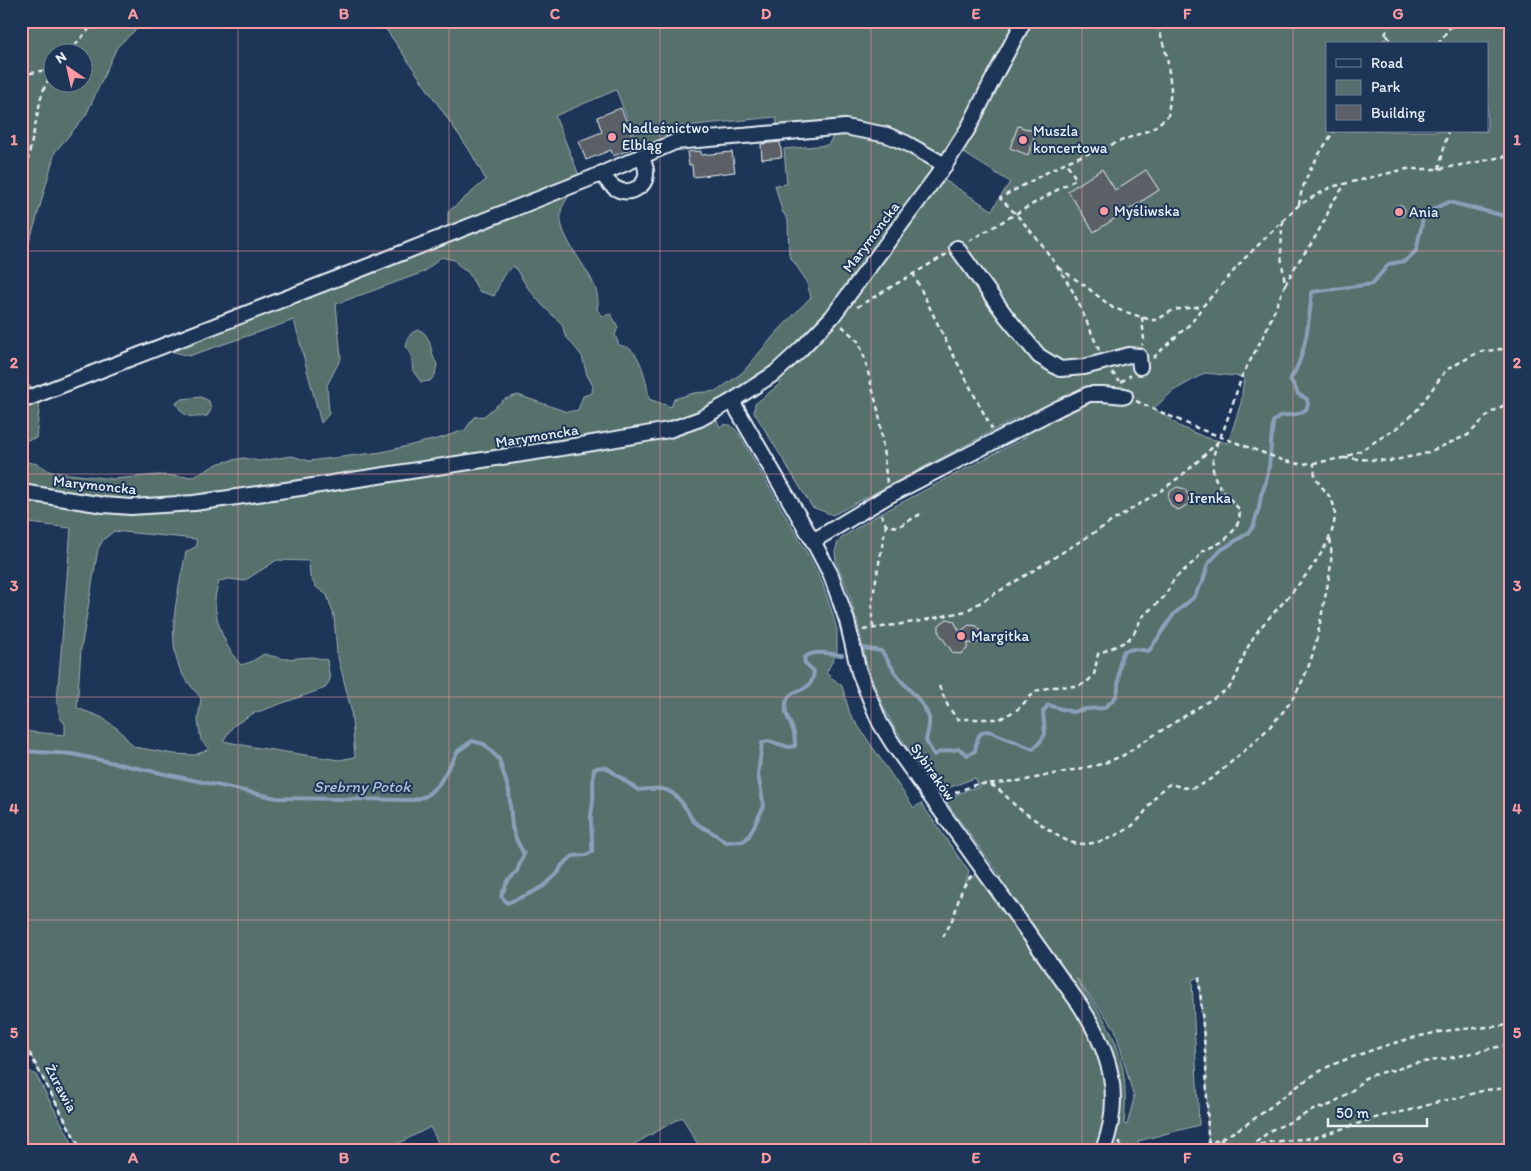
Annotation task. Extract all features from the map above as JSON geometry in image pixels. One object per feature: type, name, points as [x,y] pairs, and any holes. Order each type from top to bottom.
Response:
[{"type":"street","name":"Marymoncka","points":[[21,492],[104,505],[131,507],[194,503],[459,464],[654,433],[687,425],[732,401],[775,373],[832,318],[946,164],[969,127],[1024,21]]},
{"type":"street","points":[[21,401],[224,323],[602,173],[675,142],[845,126],[887,135],[946,164]]},
{"type":"street","points":[[602,173],[608,182],[618,189],[624,191],[634,190],[641,186],[646,177],[641,156]]},
{"type":"street","points":[[958,248],[1006,316],[1039,356],[1060,369],[1075,369],[1129,355],[1140,362]]},
{"type":"street","points":[[814,541],[888,496],[1089,394],[1125,396]]},
{"type":"street","name":"Sybiraków","points":[[732,401],[814,541],[833,580],[859,672],[880,723],[893,744],[1080,1005],[1099,1037],[1109,1064],[1113,1094],[1111,1124],[1103,1150]]},
{"type":"path","points":[[78,42],[96,21]]},
{"type":"path","points":[[1104,362],[1072,291],[1058,268],[1017,214],[1000,198],[1066,162],[1152,129],[1168,116],[1171,88],[1167,56],[1156,21]]},
{"type":"path","points":[[1385,42],[1388,21]]},
{"type":"path","points":[[1440,42],[1450,28],[1461,21]]},
{"type":"path","points":[[1387,33],[1391,42]]},
{"type":"path","points":[[21,75],[42,72]]},
{"type":"path","points":[[21,178],[42,92]]},
{"type":"path","points":[[1299,205],[1300,191],[1333,132]]},
{"type":"path","points":[[1439,169],[1448,132]]},
{"type":"path","points":[[1120,382],[1140,362],[1161,351],[1192,322],[1203,306],[1245,258],[1299,205],[1332,187],[1406,169],[1439,169],[1510,155]]},
{"type":"path","points":[[852,310],[1076,180],[1066,162]]},
{"type":"path","points":[[939,686],[948,706],[957,718],[1000,719],[1018,709],[1036,692],[1051,687],[1078,686],[1086,682],[1094,675],[1098,654],[1127,641],[1134,633],[1142,616],[1165,596],[1174,579],[1202,552],[1224,541],[1234,530],[1240,510],[1221,489],[1213,468],[1212,456],[1242,376],[1265,333],[1285,286],[1326,218],[1330,204],[1346,184]]},
{"type":"path","points":[[1284,220],[1282,226],[1282,255],[1285,286]]},
{"type":"path","points":[[1058,268],[1084,285],[1113,308],[1151,320],[1157,320],[1173,310],[1203,306]]},
{"type":"path","points":[[913,273],[990,425]]},
{"type":"path","points":[[1140,362],[1144,340],[1142,317]]},
{"type":"path","points":[[832,318],[858,341],[863,353],[879,414],[888,496]]},
{"type":"path","points":[[1125,396],[1165,415],[1276,458],[1299,464],[1314,463],[1343,458],[1397,428],[1418,409],[1446,370],[1479,352],[1510,348]]},
{"type":"path","points":[[1343,458],[1390,461],[1424,454],[1468,435],[1490,413],[1510,402]]},
{"type":"path","points":[[857,632],[874,627],[929,620],[966,611],[1162,490],[1186,472],[1217,443]]},
{"type":"path","points":[[941,798],[974,785],[1026,780],[1102,764],[1116,759],[1223,693],[1232,685],[1252,639],[1316,562],[1330,537],[1334,519],[1334,506],[1332,500],[1315,476],[1314,463]]},
{"type":"path","points":[[874,627],[872,601],[886,524],[880,512]]},
{"type":"path","points":[[886,524],[898,527],[924,512]]},
{"type":"path","points":[[988,784],[998,789],[1025,813],[1059,836],[1068,841],[1081,844],[1098,841],[1127,830],[1144,814],[1161,790],[1170,784],[1186,788],[1200,786],[1254,742],[1280,716],[1304,677],[1313,650],[1332,563],[1330,537]]},
{"type":"path","points":[[943,937],[954,915],[965,884],[982,869]]},
{"type":"path","points":[[1199,977],[1206,1053],[1209,1143],[1220,1140],[1246,1125],[1297,1086],[1340,1061],[1384,1046],[1434,1033],[1510,1025]]},
{"type":"path","name":"Żurawia","points":[[21,1037],[81,1150]]},
{"type":"path","points":[[1249,1148],[1271,1130],[1314,1110],[1330,1105],[1354,1089],[1365,1078],[1386,1070],[1396,1070],[1412,1064],[1455,1057],[1510,1044]]},
{"type":"path","points":[[21,1069],[25,1067]]},
{"type":"path","points":[[1243,1150],[1269,1142],[1313,1138],[1382,1116],[1485,1090],[1510,1088]]},
{"type":"path","points":[[21,1137],[30,1150]]},
{"type":"path","points":[[1220,1140],[1237,1150]]},
{"type":"green space","points":[[21,21],[145,21],[117,47],[86,115],[55,152],[35,224],[21,265]]},
{"type":"green space","points":[[379,21],[1510,21],[1510,1150],[1204,1150],[1210,1148],[1208,1138],[1206,1062],[1198,977],[1192,980],[1199,1125],[1138,1141],[1139,1150],[1114,1150],[1112,1144],[1117,1120],[1119,1085],[1115,1062],[1108,1041],[1086,1003],[998,880],[1001,877],[945,800],[969,789],[980,787],[975,778],[940,791],[915,759],[892,724],[868,669],[857,621],[836,561],[835,552],[838,542],[844,536],[876,516],[1026,437],[1017,418],[833,515],[812,507],[754,412],[755,404],[781,383],[775,373],[713,412],[720,427],[729,425],[739,434],[822,582],[837,630],[837,653],[826,673],[842,686],[850,714],[914,808],[921,803],[969,872],[966,882],[978,873],[1084,1023],[1102,1062],[1107,1095],[1105,1120],[1096,1150],[701,1150],[682,1117],[624,1150],[442,1150],[430,1127],[386,1150],[81,1150],[21,1037],[21,731],[65,735],[65,724],[60,718],[57,701],[71,528],[21,522],[21,461],[38,464],[51,472],[113,479],[158,475],[194,477],[219,463],[243,458],[259,461],[292,456],[309,461],[382,452],[441,438],[465,430],[474,417],[484,416],[505,399],[518,395],[567,412],[578,410],[583,396],[592,393],[593,386],[587,375],[582,356],[565,335],[562,324],[528,288],[514,266],[503,276],[494,296],[479,291],[468,272],[461,268],[454,260],[441,257],[424,272],[336,304],[341,358],[327,385],[329,414],[321,423],[294,320],[189,356],[159,348],[448,235],[448,212],[486,180],[470,151]],"holes":[[[616,90],[640,150],[675,134],[674,127],[776,117],[778,133],[839,127],[828,145],[784,149],[787,184],[775,185],[782,211],[788,220],[789,255],[806,280],[811,297],[776,333],[743,372],[717,391],[694,393],[674,399],[671,407],[649,399],[640,363],[632,351],[627,347],[619,345],[615,335],[618,327],[611,314],[603,316],[597,310],[598,298],[594,286],[561,224],[561,211],[568,197],[564,189],[594,177],[591,170],[579,175],[555,116]],[[956,148],[1010,182],[992,210],[938,176]],[[1205,373],[1244,377],[1241,403],[1228,443],[1204,437],[1179,426],[1165,415],[1153,409],[1173,391]],[[114,531],[196,539],[197,546],[186,552],[174,615],[174,648],[184,677],[201,698],[198,720],[201,740],[209,749],[195,755],[174,754],[134,747],[118,729],[101,717],[77,708],[81,649],[98,549],[103,540]],[[277,560],[309,561],[310,577],[316,587],[327,595],[334,616],[337,653],[351,709],[355,757],[339,760],[223,741],[233,726],[252,714],[325,688],[330,680],[327,660],[312,657],[284,659],[264,654],[251,662],[241,665],[222,635],[217,617],[215,598],[219,581],[229,579],[244,581]],[[1076,978],[1115,1029],[1134,1098],[1127,1125],[1124,1124],[1124,1078],[1118,1051],[1113,1037],[1098,1010]]]},
{"type":"green space","points":[[420,330],[429,341],[437,364],[435,375],[430,381],[421,382],[413,371],[411,354],[406,347],[410,335]]},
{"type":"green space","points":[[21,380],[41,393],[36,438],[21,441]]},
{"type":"green space","points":[[201,397],[209,401],[211,410],[207,416],[188,416],[182,412],[176,403],[182,399]]},
{"type":"green space","points":[[21,1048],[24,1054],[23,1063],[27,1070],[36,1075],[76,1150],[21,1150]]},
{"type":"building","name":"Nadleśnictwo Elbląg","points":[[621,108],[637,147],[613,156],[611,150],[586,160],[579,141],[602,132],[597,117]]},
{"type":"building","name":"Muszla koncertowa","points":[[1018,126],[1036,132],[1028,155],[1010,148]]},
{"type":"building","points":[[780,142],[782,157],[762,159],[761,144]]},
{"type":"building","points":[[701,151],[701,155],[732,152],[735,172],[693,177],[692,165],[689,165],[687,152]]},
{"type":"building","name":"Myśliwska","points":[[1102,169],[1115,190],[1146,170],[1159,190],[1094,232],[1068,191]]},
{"type":"building","name":"Ania","points":[[1401,205],[1404,206],[1404,216],[1397,217],[1394,216],[1393,209],[1394,206]]},
{"type":"building","name":"Irenka","points":[[1177,487],[1185,489],[1189,497],[1188,504],[1179,510],[1172,507],[1168,499],[1169,492]]},
{"type":"building","name":"Margitka","points":[[947,619],[954,621],[960,632],[969,625],[977,626],[982,633],[981,639],[976,644],[968,643],[967,649],[961,654],[953,653],[939,633],[939,625]]},
{"type":"waterway","name":"Srebrny Potok","points":[[863,648],[881,651],[896,674],[927,712],[929,727],[926,741],[934,755],[940,752],[959,749],[968,755],[975,751],[977,740],[985,731],[1033,749],[1045,734],[1043,712],[1048,705],[1072,712],[1104,708],[1114,700],[1117,694],[1120,660],[1124,651],[1134,649],[1149,651],[1174,614],[1193,598],[1203,581],[1208,564],[1221,550],[1248,533],[1253,527],[1269,467],[1273,422],[1280,416],[1297,414],[1306,410],[1308,404],[1307,399],[1298,394],[1290,380],[1303,349],[1312,292],[1372,284],[1389,264],[1405,261],[1416,251],[1423,219],[1435,208],[1449,202],[1505,216],[1510,213]]},
{"type":"waterway","name":"Srebrny Potok","points":[[21,751],[72,754],[277,798],[414,800],[426,796],[439,784],[458,751],[472,741],[484,744],[499,759],[509,791],[512,827],[524,854],[517,871],[508,881],[501,896],[507,903],[544,886],[558,873],[562,865],[573,856],[586,855],[592,852],[593,774],[594,769],[601,767],[607,768],[638,790],[667,790],[682,802],[696,823],[725,842],[744,841],[749,836],[764,806],[758,775],[762,743],[768,741],[789,747],[795,746],[794,734],[787,714],[786,704],[791,694],[805,688],[812,679],[814,671],[805,663],[804,658],[817,653],[842,655]]},
{"type":"place","name":"Nadleśnictwo Elbląg","points":[[612,137]]},
{"type":"place","name":"Muszla koncertowa","points":[[1023,140]]},
{"type":"place","name":"Myśliwska","points":[[1104,211]]},
{"type":"place","name":"Ania","points":[[1399,212]]},
{"type":"place","name":"Irenka","points":[[1179,498]]},
{"type":"place","name":"Margitka","points":[[961,636]]}]
